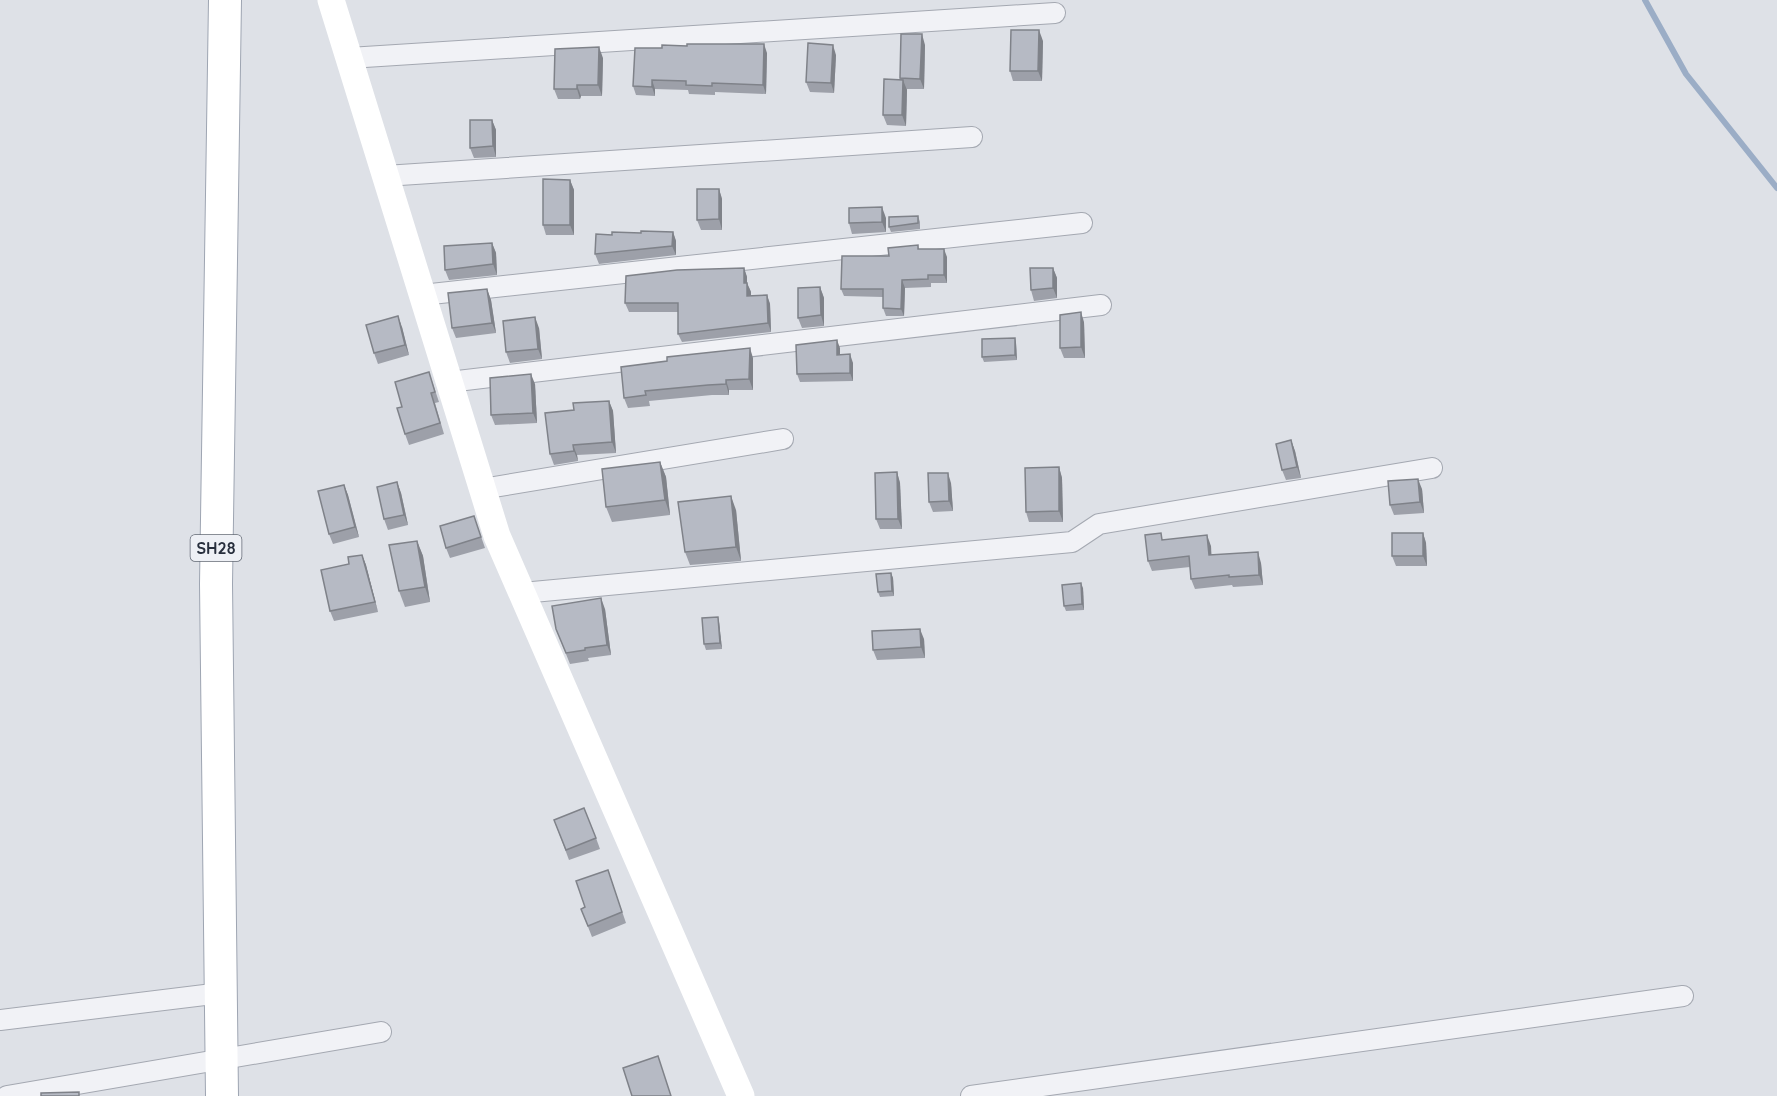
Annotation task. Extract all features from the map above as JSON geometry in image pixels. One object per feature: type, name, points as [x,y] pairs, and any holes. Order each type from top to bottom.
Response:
[{"type":"main road","name":"SH28","points":[[222,1096],[216,584],[225,0]]},
{"type":"street","points":[[331,0],[497,536],[741,1096]]},
{"type":"street","points":[[349,58],[1055,13]]},
{"type":"street","points":[[386,176],[972,136]]},
{"type":"street","points":[[422,295],[1082,223]]},
{"type":"street","points":[[449,382],[1101,305]]},
{"type":"street","points":[[482,489],[783,439]]},
{"type":"street","points":[[522,593],[1072,542],[1099,524],[1432,468]]},
{"type":"street","points":[[0,1020],[221,993]]},
{"type":"street","points":[[971,1096],[1683,996]]},
{"type":"street","points":[[7,1096],[381,1032]]},
{"type":"building","points":[[1011,30],[1039,30],[1038,71],[1010,71]]},
{"type":"building","points":[[901,34],[922,34],[920,79],[900,78]]},
{"type":"building","points":[[808,43],[833,45],[831,83],[806,82]]},
{"type":"building","points":[[687,44],[764,44],[763,85],[712,83],[712,86],[686,85],[686,81],[652,80],[652,87],[633,86],[635,48],[662,48],[662,45],[687,46]]},
{"type":"building","points":[[599,47],[598,85],[577,85],[577,89],[554,89],[555,49]]},
{"type":"building","points":[[884,79],[903,80],[902,115],[883,115]]},
{"type":"building","points":[[470,120],[492,120],[493,146],[470,148]]},
{"type":"building","points":[[543,179],[570,180],[570,225],[543,225]]},
{"type":"building","points":[[697,189],[719,189],[719,219],[697,220]]},
{"type":"building","points":[[882,207],[882,222],[849,223],[849,208]]},
{"type":"building","points":[[918,216],[918,223],[889,227],[889,217]]},
{"type":"building","points":[[641,231],[673,232],[672,246],[595,254],[596,234],[612,235],[612,232],[641,233]]},
{"type":"building","points":[[492,243],[493,264],[445,270],[444,246]]},
{"type":"building","points":[[918,245],[918,249],[944,249],[944,275],[928,275],[928,279],[902,280],[901,309],[883,308],[883,289],[841,289],[842,256],[889,256],[888,248]]},
{"type":"building","points":[[744,268],[747,296],[767,295],[768,323],[678,334],[678,303],[625,303],[626,276],[677,270]]},
{"type":"building","points":[[1030,268],[1053,268],[1053,288],[1031,290]]},
{"type":"building","points":[[820,287],[821,315],[798,318],[798,288]]},
{"type":"building","points":[[487,289],[492,323],[452,328],[448,293]]},
{"type":"building","points":[[1081,312],[1081,347],[1060,348],[1060,315]]},
{"type":"building","points":[[398,316],[405,345],[374,353],[366,325]]},
{"type":"building","points":[[535,317],[538,349],[506,352],[503,321]]},
{"type":"building","points":[[1015,338],[1015,355],[982,357],[982,339]]},
{"type":"building","points":[[837,340],[837,355],[850,354],[850,373],[797,374],[796,345]]},
{"type":"building","points":[[750,348],[749,379],[726,380],[726,384],[645,391],[646,395],[624,398],[621,367],[667,361],[667,357]]},
{"type":"building","points":[[429,372],[435,392],[431,393],[440,423],[405,434],[397,408],[402,407],[395,382]]},
{"type":"building","points":[[531,374],[533,413],[491,415],[490,378]]},
{"type":"building","points":[[609,401],[612,442],[573,445],[574,451],[550,454],[545,413],[574,410],[573,403]]},
{"type":"building","points":[[1291,440],[1297,467],[1282,470],[1276,444]]},
{"type":"building","points":[[660,462],[665,500],[606,507],[602,469]]},
{"type":"building","points":[[1059,467],[1059,511],[1026,512],[1025,468]]},
{"type":"building","points":[[897,472],[898,519],[876,519],[875,473]]},
{"type":"building","points":[[928,473],[948,473],[949,501],[929,502]]},
{"type":"building","points":[[1418,479],[1420,502],[1390,505],[1388,481]]},
{"type":"building","points":[[397,482],[404,515],[384,519],[377,487]]},
{"type":"building","points":[[344,485],[355,527],[329,534],[318,491]]},
{"type":"building","points":[[731,496],[736,547],[685,552],[678,502]]},
{"type":"building","points":[[474,516],[481,537],[446,548],[440,526]]},
{"type":"building","points":[[1161,533],[1162,540],[1207,535],[1209,555],[1258,552],[1259,575],[1191,579],[1189,556],[1148,561],[1145,535]]},
{"type":"building","points":[[1392,533],[1423,533],[1423,556],[1392,556]]},
{"type":"building","points":[[417,541],[425,587],[399,591],[389,545]]},
{"type":"building","points":[[362,555],[375,602],[330,611],[321,570],[349,564],[348,557]]},
{"type":"building","points":[[891,573],[892,591],[878,592],[876,574]]},
{"type":"building","points":[[1081,583],[1082,604],[1064,606],[1062,585]]},
{"type":"building","points":[[601,598],[607,645],[566,653],[556,629],[552,606]]},
{"type":"building","points":[[718,617],[720,643],[704,644],[702,618]]},
{"type":"building","points":[[920,629],[921,647],[873,650],[872,631]]},
{"type":"building","points":[[584,808],[596,838],[566,850],[554,820]]},
{"type":"building","points":[[608,870],[622,912],[588,926],[581,909],[585,907],[576,881]]},
{"type":"building","points":[[658,1056],[671,1096],[632,1096],[623,1068]]},
{"type":"building","points":[[79,1092],[79,1096],[41,1096],[41,1093]]},
{"type":"waterway","points":[[1645,0],[1686,74],[1777,188]]}]
